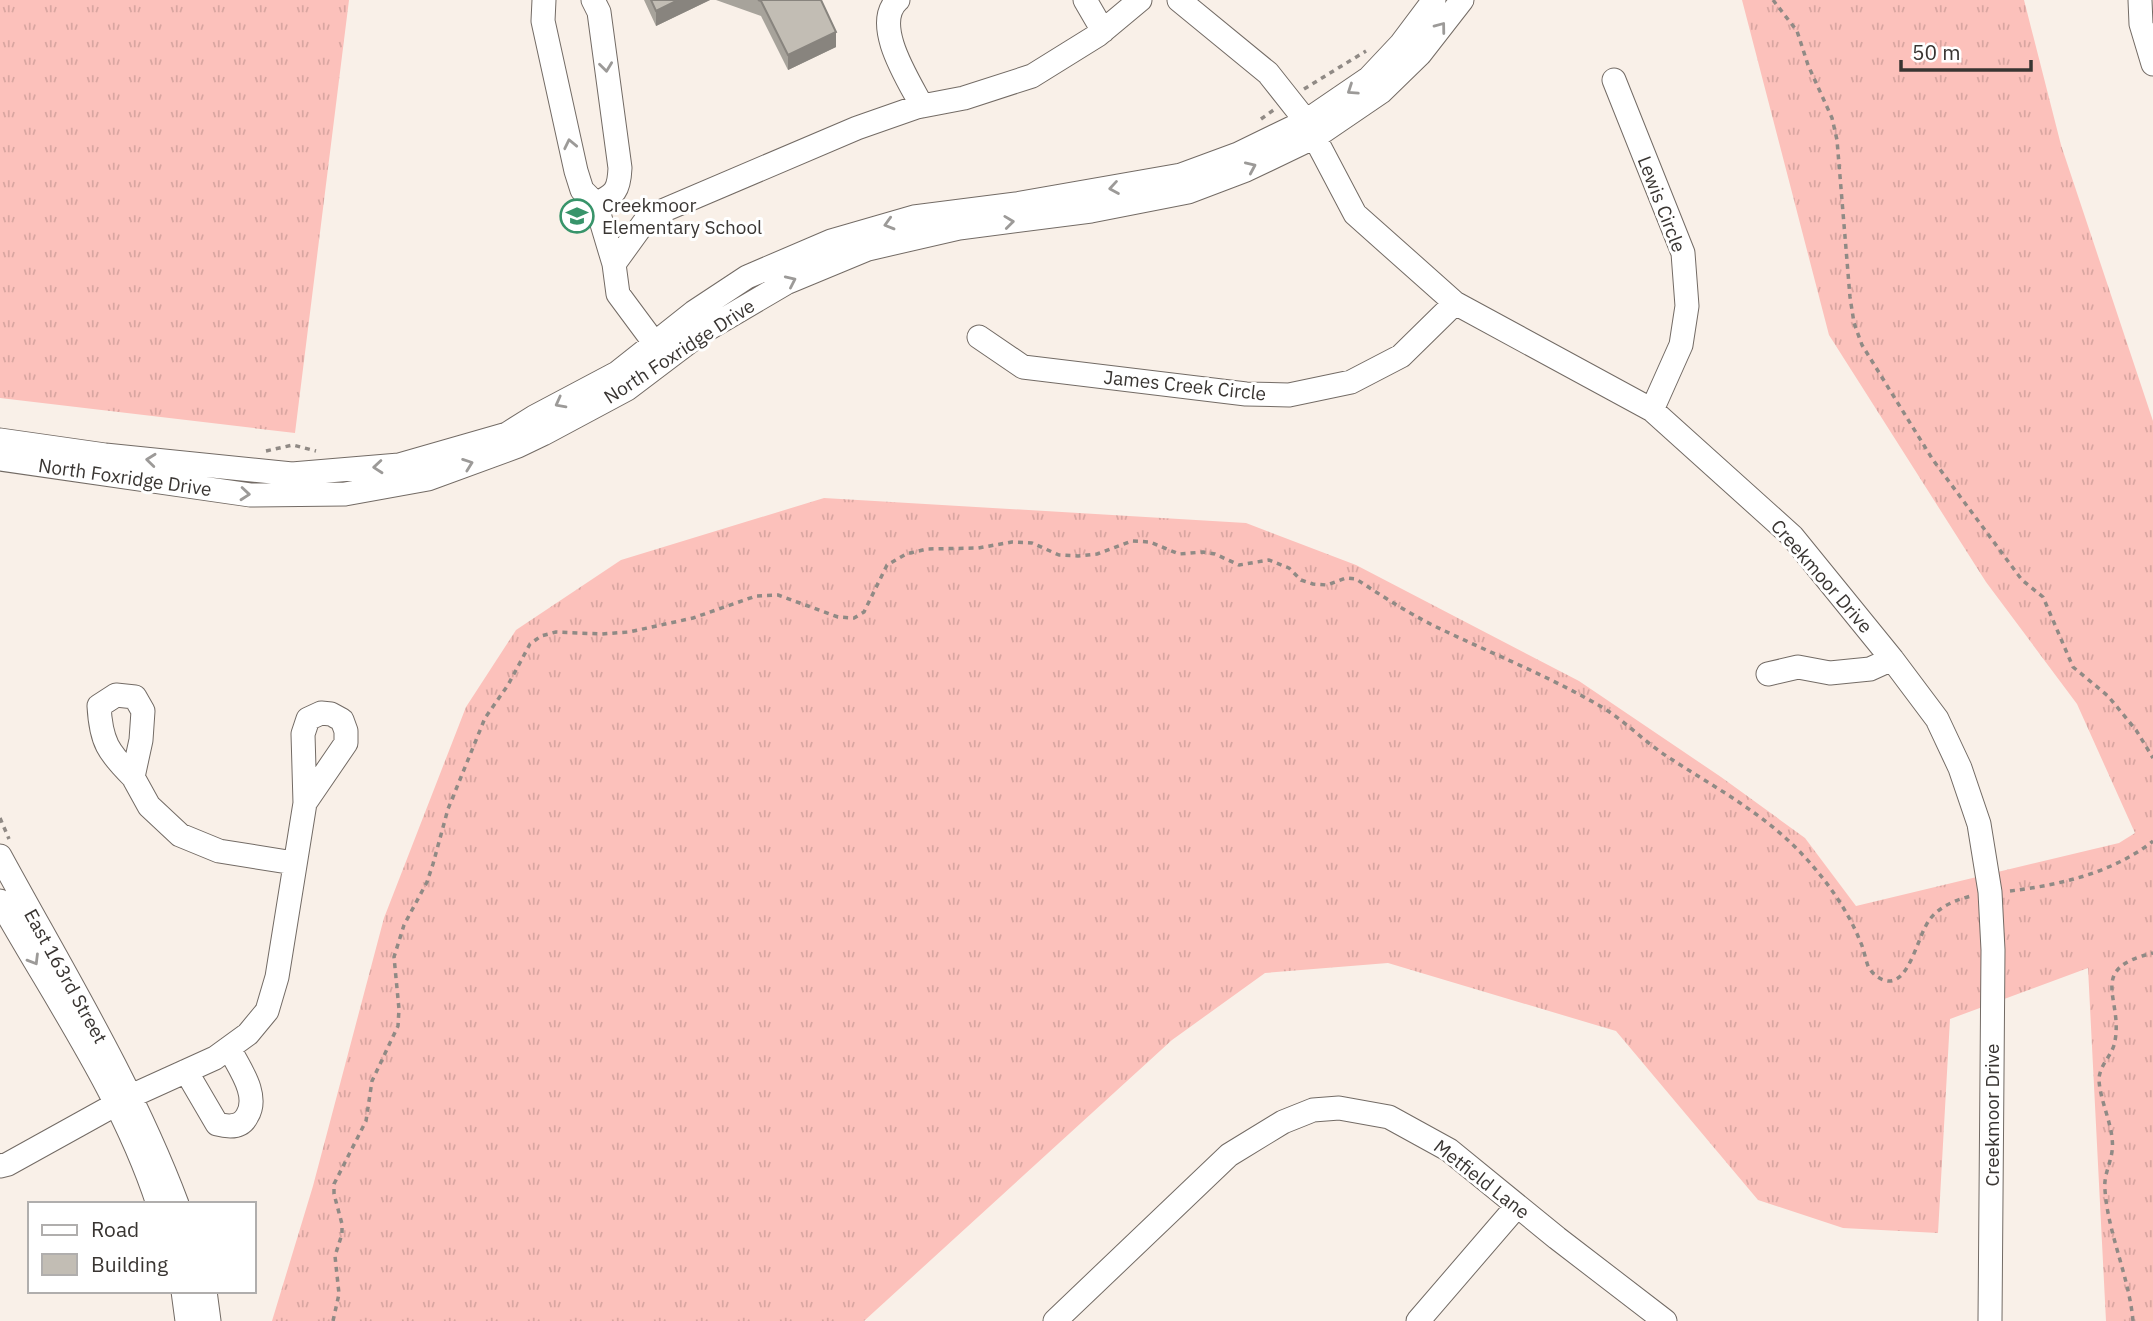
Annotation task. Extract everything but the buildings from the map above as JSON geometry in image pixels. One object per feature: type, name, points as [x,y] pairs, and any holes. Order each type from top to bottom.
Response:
[{"type":"street","points":[[544,0],[542,21],[582,190],[596,204],[614,264],[618,294],[660,352]]},
{"type":"street","points":[[593,0],[599,12],[620,168],[619,184],[612,196],[596,204]]},
{"type":"street","points":[[898,0],[888,20],[892,44],[922,106]]},
{"type":"street","points":[[1085,0],[1103,32]]},
{"type":"street","points":[[614,264],[648,217],[858,128],[922,106],[964,98],[1032,76],[1103,32],[1140,0]]},
{"type":"street","name":"Creekmoor Drive","points":[[1179,0],[1268,73],[1310,129],[1355,214],[1455,303],[1652,410],[1792,536],[1937,719],[1960,768],[1979,824],[1990,894],[1993,950],[1990,1321]]},
{"type":"street","name":"North Foxridge Drive","points":[[1310,129],[1370,78],[1401,44],[1434,0]]},
{"type":"street","name":"North Foxridge Drive","points":[[0,459],[250,495],[345,494],[428,479],[518,446],[627,389],[694,312],[747,277],[831,241],[914,217],[1016,204],[1181,175],[1310,129],[1381,92],[1420,54],[1462,0]]},
{"type":"street","points":[[2140,0],[2141,24],[2153,64]]},
{"type":"street","name":"Lewis Circle","points":[[1614,80],[1683,253],[1687,306],[1681,345],[1652,410]]},
{"type":"street","name":"James Creek Circle","points":[[979,337],[1023,367],[1246,394],[1289,395],[1351,382],[1401,356],[1455,303]]},
{"type":"street","name":"North Foxridge Drive","points":[[0,440],[105,455],[292,474],[399,465],[507,434],[534,417],[660,352]]},
{"type":"street","points":[[1768,674],[1798,667],[1830,673],[1870,669],[1892,659]]},
{"type":"street","points":[[133,777],[149,806],[180,835],[219,851],[294,863]]},
{"type":"street","points":[[0,1166],[122,1101],[215,1058],[248,1034],[267,1011],[277,978],[305,803]]},
{"type":"street","name":"East 163rd Street","points":[[0,856],[105,1046],[132,1138],[158,1202]]},
{"type":"street","name":"East 163rd Street","points":[[0,901],[91,1055],[122,1101],[146,1130],[176,1202]]},
{"type":"street","points":[[186,1071],[217,1124],[230,1127],[244,1122],[253,1108],[252,1096],[229,1048]]},
{"type":"street","name":"Metfield Lane","points":[[1055,1321],[1229,1155],[1283,1122],[1313,1110],[1339,1108],[1390,1117],[1449,1150],[1665,1321]]},
{"type":"street","points":[[1418,1321],[1517,1206]]},
{"type":"street","points":[[183,1293],[187,1321]]},
{"type":"street","points":[[205,1293],[209,1321]]},
{"type":"path","points":[[1773,0],[1797,31],[1808,65],[1832,118],[1840,163],[1850,297],[1854,323],[1862,345],[1933,460],[2022,580],[2043,597],[2073,667],[2108,696],[2136,730],[2153,758]]},
{"type":"path","points":[[333,1321],[339,1294],[335,1256],[342,1234],[334,1184],[366,1122],[372,1081],[398,1026],[399,1009],[394,965],[398,940],[414,903],[427,882],[448,808],[485,718],[508,685],[530,644],[541,636],[556,632],[629,632],[693,618],[757,596],[778,595],[838,617],[854,618],[864,612],[887,565],[906,554],[927,549],[978,548],[1012,542],[1032,542],[1059,555],[1078,556],[1097,554],[1132,541],[1150,542],[1179,554],[1215,554],[1239,565],[1269,559],[1289,568],[1301,580],[1313,584],[1326,585],[1346,578],[1356,579],[1446,632],[1527,668],[1606,710],[1648,744],[1766,821],[1808,860],[1850,920],[1860,939],[1868,966],[1876,977],[1889,982],[1900,979],[1907,970],[1930,918],[1949,903],[2092,873],[2120,862],[2153,841]]},
{"type":"path","points":[[2133,1321],[2104,1187],[2112,1160],[2113,1141],[2099,1081],[2103,1065],[2116,1039],[2110,986],[2113,976],[2133,958],[2153,953]]},
{"type":"green space","points":[[0,0],[349,0],[295,433],[0,398]]},
{"type":"green space","points":[[1742,0],[2024,0],[2061,145],[2153,421],[2153,1321],[2106,1321],[2088,968],[1950,1019],[1938,1233],[1843,1228],[1758,1200],[1616,1031],[1388,963],[1265,973],[1172,1040],[864,1321],[272,1321],[313,1186],[384,918],[466,707],[516,630],[621,560],[824,498],[1246,523],[1356,565],[1579,681],[1721,777],[1805,838],[1856,906],[2119,843],[2135,833],[2077,704],[1986,582],[1829,335]]},
{"type":"place","name":"Creekmoor Elementary School","points":[[577,216]]}]
